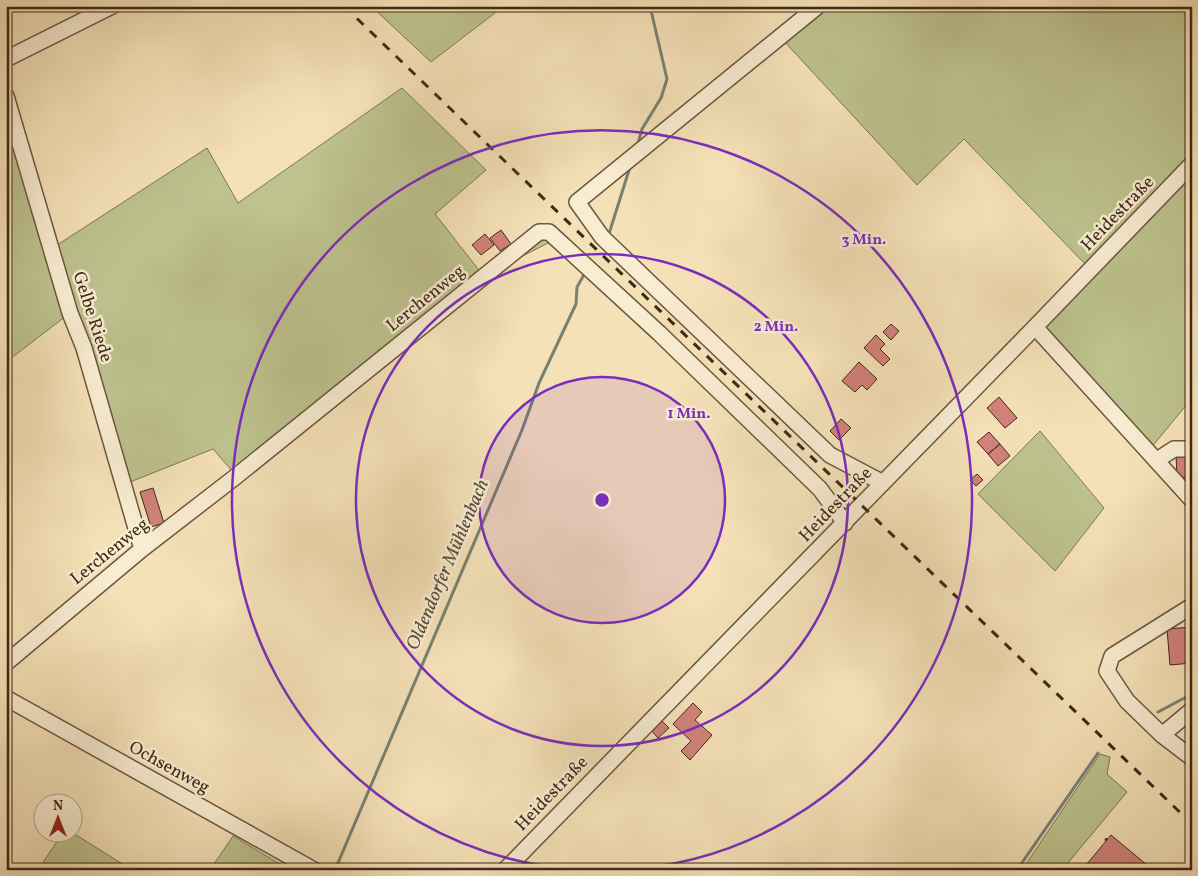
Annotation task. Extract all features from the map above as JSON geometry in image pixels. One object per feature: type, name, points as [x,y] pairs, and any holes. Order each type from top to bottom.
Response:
[{"type":"street","points":[[6,58],[112,6]]},
{"type":"street","points":[[818,6],[577,202],[602,237],[830,455],[883,483]]},
{"type":"street","name":"Gelbe Riede","points":[[6,96],[70,313],[84,348],[142,549]]},
{"type":"street","name":"Heidestraße","points":[[505,870],[1192,164]]},
{"type":"street","name":"Lerchenweg","points":[[6,663],[142,549],[234,478],[539,232],[549,232],[666,340],[820,489],[844,523]]},
{"type":"street","points":[[1035,327],[1192,500]]},
{"type":"street","points":[[1157,460],[1174,449],[1192,448]]},
{"type":"street","points":[[1192,606],[1112,656],[1106,671],[1127,701],[1162,735],[1192,758]]},
{"type":"street","name":"Ochsenweg","points":[[6,698],[314,870]]},
{"type":"street","points":[[1162,735],[1192,710]]},
{"type":"green space","points":[[371,6],[504,6],[431,62]]},
{"type":"green space","points":[[824,6],[923,6],[927,12],[934,6],[1192,6],[1192,157],[1086,265],[964,139],[917,185],[782,39]]},
{"type":"green space","points":[[402,88],[486,170],[435,214],[482,274],[234,473],[213,449],[130,482],[70,313],[6,362],[6,95],[54,247],[207,148],[238,203]]},
{"type":"green space","points":[[1192,172],[1192,398],[1151,448],[1042,329]]},
{"type":"green space","points":[[540,236],[554,240],[507,264]]},
{"type":"green space","points":[[1040,431],[1104,508],[1055,571],[978,494]]},
{"type":"green space","points":[[1100,754],[1110,757],[1107,774],[1127,792],[1062,870],[1022,870]]},
{"type":"green space","points":[[233,836],[290,870],[210,870]]},
{"type":"green space","points":[[82,839],[132,870],[38,870],[55,844],[82,844]]},
{"type":"building","points":[[501,230],[511,244],[500,251],[490,238]]},
{"type":"building","points":[[485,234],[494,245],[481,255],[472,245]]},
{"type":"building","points":[[891,324],[899,331],[891,340],[883,332]]},
{"type":"building","points":[[876,335],[885,344],[880,349],[890,359],[883,366],[864,348]]},
{"type":"building","points":[[859,362],[877,379],[867,390],[862,385],[855,392],[842,381]]},
{"type":"building","points":[[999,397],[1017,418],[1005,428],[987,408]]},
{"type":"building","points":[[841,419],[851,428],[839,440],[830,431]]},
{"type":"building","points":[[989,432],[1000,444],[988,454],[977,442]]},
{"type":"building","points":[[1000,444],[1010,456],[998,466],[988,454]]},
{"type":"building","points":[[1192,453],[1192,491],[1189,491],[1189,477],[1177,478],[1176,454]]},
{"type":"building","points":[[977,474],[983,480],[976,486],[970,480]]},
{"type":"building","points":[[153,488],[164,523],[151,527],[140,492]]},
{"type":"building","points":[[1192,627],[1192,663],[1170,665],[1167,629]]},
{"type":"building","points":[[693,703],[702,712],[695,720],[712,735],[690,760],[681,751],[691,741],[673,724]]},
{"type":"building","points":[[661,720],[669,728],[658,738],[651,730]]},
{"type":"building","points":[[1111,835],[1153,870],[1082,870]]},
{"type":"waterway","name":"Oldendorfer Mühlenbach","points":[[637,147],[642,129],[661,98],[667,79],[650,6]]},
{"type":"waterway","name":"Oldendorfer Mühlenbach","points":[[608,237],[630,167]]},
{"type":"waterway","name":"Oldendorfer Mühlenbach","points":[[335,870],[522,430],[539,383],[576,304],[577,287],[585,273]]},
{"type":"waterway","points":[[1158,712],[1192,694]]},
{"type":"waterway","points":[[1017,870],[1098,753]]},
{"type":"railway","points":[[344,6],[1192,824]]}]
